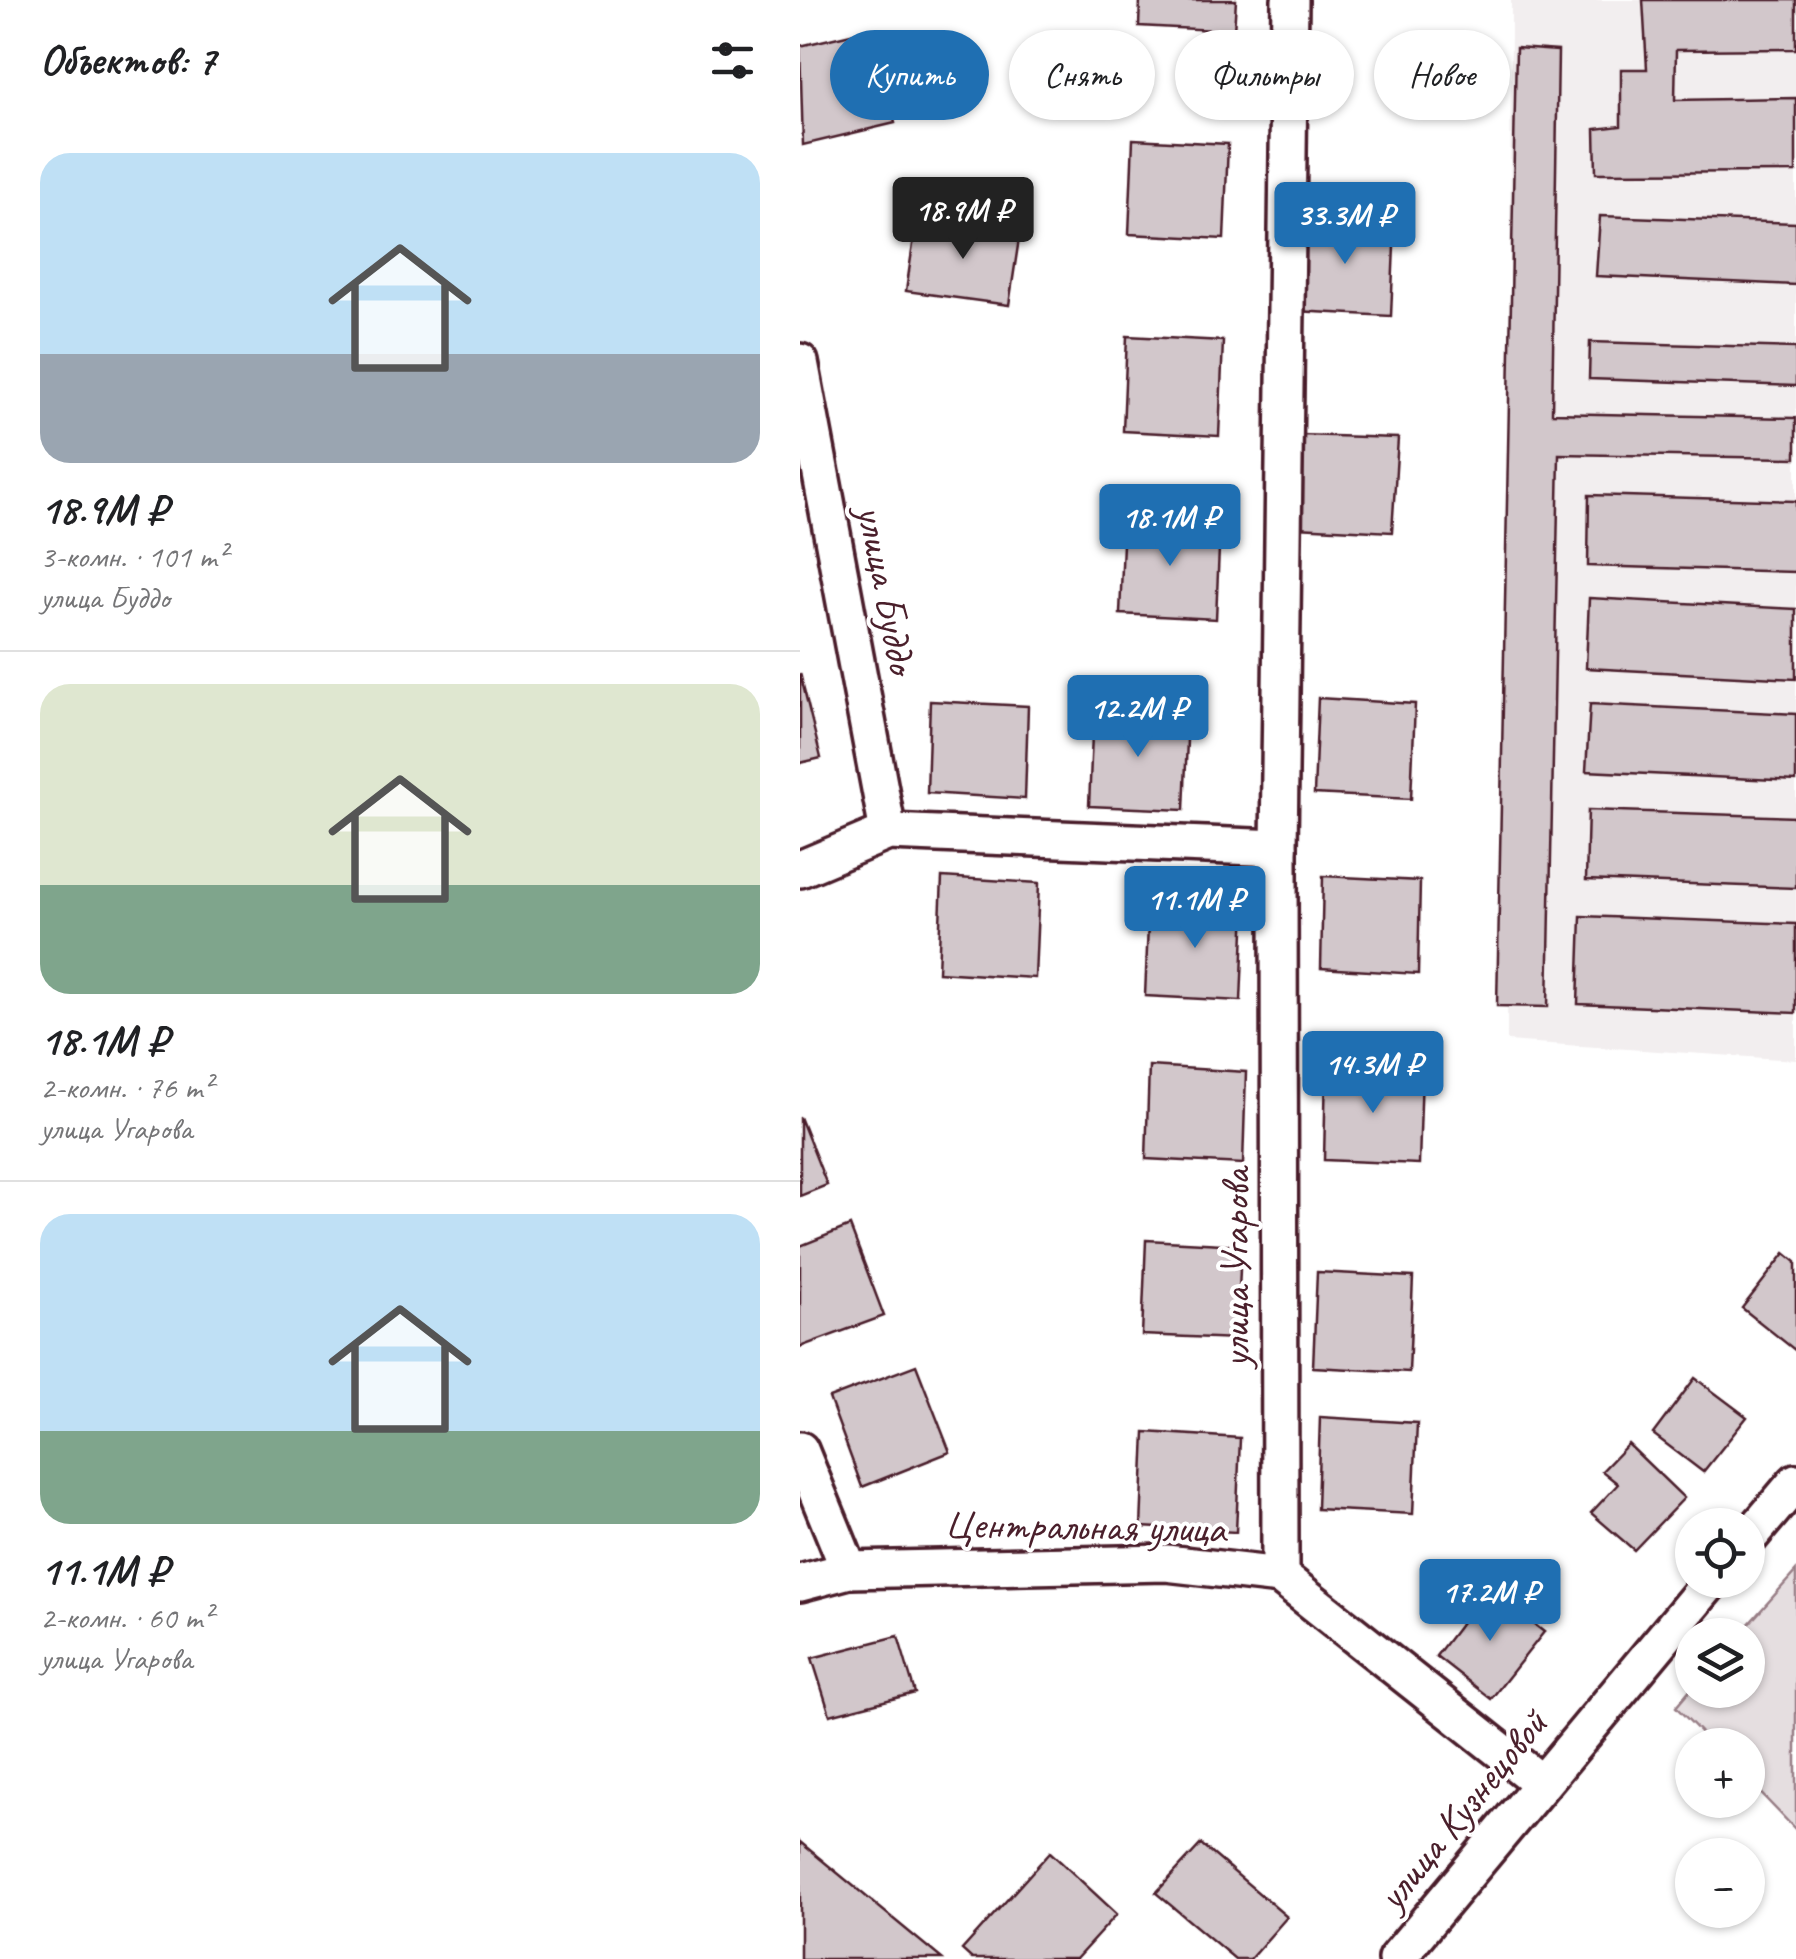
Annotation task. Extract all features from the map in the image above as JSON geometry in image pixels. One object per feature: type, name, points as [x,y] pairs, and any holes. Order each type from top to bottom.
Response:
[{"type":"street","name":"улица Угарова","points":[[1280,1576],[1279,848],[1290,0]]},
{"type":"street","name":"улица Буддо","points":[[800,362],[888,832]]},
{"type":"street","points":[[800,868],[888,832],[1279,848]]},
{"type":"street","points":[[800,1450],[850,1570]]},
{"type":"street","points":[[1765,1519],[1796,1482]]},
{"type":"street","name":"Центральная улица","points":[[800,1584],[850,1570],[1166,1563],[1280,1576],[1540,1782]]},
{"type":"street","name":"улица Кузнецовой","points":[[1396,1959],[1697,1598]]},
{"type":"shaded area","points":[[1511,0],[1796,0],[1796,1060],[1507,1041]]},
{"type":"shaded area","points":[[1796,1571],[1796,1830],[1765,1798],[1765,1728],[1696,1728],[1677,1708],[1765,1708],[1765,1618],[1754,1618]]},
{"type":"building","points":[[1140,0],[1236,0],[1234,30],[1139,26]]},
{"type":"building","points":[[1643,0],[1796,0],[1796,49],[1676,50],[1675,100],[1796,98],[1796,172],[1596,173],[1595,129],[1621,126],[1621,69],[1647,69]]},
{"type":"building","points":[[830,39],[830,120],[895,123],[803,145],[800,46]]},
{"type":"building","points":[[1516,48],[1558,51],[1552,413],[1796,418],[1796,458],[1559,454],[1548,1007],[1497,1006]]},
{"type":"building","points":[[1133,139],[1228,144],[1224,239],[1129,234]]},
{"type":"building","points":[[1600,216],[1796,223],[1796,285],[1596,276]]},
{"type":"building","points":[[917,218],[1020,232],[1009,305],[906,291]]},
{"type":"building","points":[[1298,219],[1395,222],[1391,316],[1295,311]]},
{"type":"building","points":[[1127,336],[1223,341],[1219,436],[1123,431]]},
{"type":"building","points":[[1590,342],[1796,348],[1796,386],[1589,379]]},
{"type":"building","points":[[1300,435],[1398,438],[1392,532],[1297,527]]},
{"type":"building","points":[[1589,495],[1796,501],[1796,572],[1588,566]]},
{"type":"building","points":[[1124,519],[1220,524],[1216,619],[1120,614]]},
{"type":"building","points":[[1589,598],[1796,609],[1796,679],[1586,668]]},
{"type":"building","points":[[800,673],[821,758],[800,763]]},
{"type":"building","points":[[1318,698],[1415,704],[1411,799],[1314,794]]},
{"type":"building","points":[[930,701],[1028,706],[1025,799],[927,793]]},
{"type":"building","points":[[1590,704],[1796,714],[1796,781],[1586,771]]},
{"type":"building","points":[[1093,710],[1188,716],[1184,810],[1089,806]]},
{"type":"building","points":[[1588,810],[1796,817],[1796,888],[1586,880]]},
{"type":"building","points":[[1323,876],[1420,881],[1418,974],[1321,968]]},
{"type":"building","points":[[942,877],[1039,883],[1035,978],[938,972]]},
{"type":"building","points":[[1149,901],[1245,906],[1241,1001],[1145,996]]},
{"type":"building","points":[[1581,916],[1796,924],[1796,1013],[1578,1004]]},
{"type":"building","points":[[1149,1066],[1246,1072],[1243,1164],[1146,1159]]},
{"type":"building","points":[[1326,1067],[1422,1073],[1419,1164],[1324,1160]]},
{"type":"building","points":[[800,1117],[827,1185],[800,1196]]},
{"type":"building","points":[[850,1226],[884,1316],[800,1347],[800,1246]]},
{"type":"building","points":[[1146,1240],[1241,1245],[1237,1339],[1142,1335]]},
{"type":"building","points":[[1785,1253],[1796,1262],[1796,1351],[1742,1308]]},
{"type":"building","points":[[1317,1272],[1413,1277],[1409,1372],[1313,1367]]},
{"type":"building","points":[[916,1365],[950,1452],[862,1487],[829,1398]]},
{"type":"building","points":[[1695,1378],[1747,1417],[1703,1472],[1653,1434]]},
{"type":"building","points":[[1320,1417],[1417,1423],[1413,1514],[1317,1509]]},
{"type":"building","points":[[1145,1432],[1240,1438],[1236,1532],[1141,1527]]},
{"type":"building","points":[[1628,1444],[1684,1498],[1634,1550],[1591,1513],[1618,1484],[1602,1471]]},
{"type":"building","points":[[1488,1588],[1544,1632],[1491,1699],[1436,1656]]},
{"type":"building","points":[[898,1636],[915,1693],[830,1715],[812,1658]]},
{"type":"building","points":[[800,1842],[942,1959],[800,1959]]},
{"type":"building","points":[[1201,1844],[1287,1917],[1250,1959],[1235,1959],[1156,1893]]},
{"type":"building","points":[[1050,1852],[1117,1914],[1076,1959],[972,1959],[962,1950]]}]
